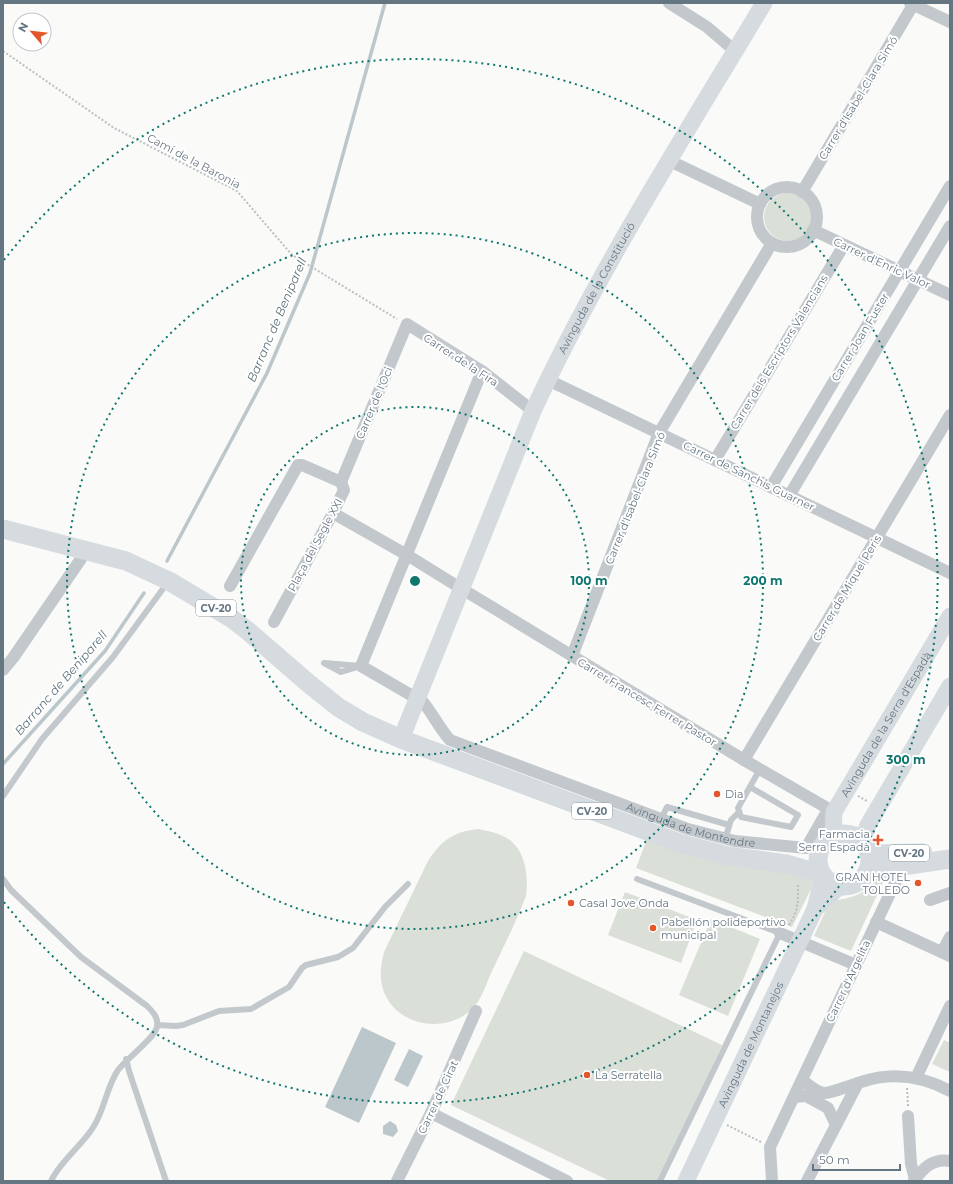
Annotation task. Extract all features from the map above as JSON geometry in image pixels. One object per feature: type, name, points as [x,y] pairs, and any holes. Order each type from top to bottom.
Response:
[{"type":"main road","name":"Avinguda de la Constitució","points":[[401,739],[533,411],[548,380],[578,320],[623,240],[764,3]]},
{"type":"main road","name":"CV-20","points":[[3,529],[126,561],[168,581],[230,618],[248,631],[338,707],[363,722],[401,739]]},
{"type":"main road","name":"Avinguda de la Serra d'Espadà","points":[[833,837],[834,812],[950,616]]},
{"type":"main road","points":[[833,837],[820,849],[821,869],[827,881],[840,886],[849,886],[863,878],[868,825],[950,686]]},
{"type":"main road","name":"Avinguda de Montendre","points":[[401,739],[682,844],[728,856],[821,869]]},
{"type":"main road","name":"CV-20","points":[[833,837],[841,834],[856,837],[866,855],[903,866],[950,859]]},
{"type":"main road","name":"CV-20","points":[[866,855],[950,853]]},
{"type":"main road","name":"Avinguda de Montanejos","points":[[686,1181],[816,909],[821,869]]},
{"type":"main road","name":"Avinguda de Montanejos","points":[[816,909],[840,886]]},
{"type":"street","points":[[669,3],[707,27],[735,51]]},
{"type":"street","points":[[912,4],[950,22]]},
{"type":"street","name":"Carrer d'Isabel-Clara Simó","points":[[802,192],[912,4]]},
{"type":"street","points":[[670,161],[760,204]]},
{"type":"street","name":"Carrer Joan Fuster","points":[[771,487],[950,186]]},
{"type":"street","points":[[793,188],[802,192],[814,205],[816,222],[813,230],[808,238],[800,244],[791,247],[781,247],[772,243],[765,238],[757,222],[757,213],[760,204],[766,196],[774,190],[793,188]]},
{"type":"street","name":"Carrer Joan Fuster","points":[[789,496],[950,226]]},
{"type":"street","name":"Carrer d'Enric Valor","points":[[813,230],[950,295]]},
{"type":"street","name":"Carrer d'Isabel-Clara Simó","points":[[572,656],[660,433],[772,243]]},
{"type":"street","name":"Carrer dels Escriptors Valencians","points":[[715,460],[844,245]]},
{"type":"street","name":"Carrer de la Fira","points":[[407,324],[482,371],[533,411]]},
{"type":"street","name":"Carrer de l'Oci","points":[[341,482],[407,324]]},
{"type":"street","points":[[417,698],[361,666],[482,371]]},
{"type":"street","name":"Carrer de Sanchis Guarner","points":[[548,380],[950,573]]},
{"type":"street","name":"Carrer de Miquel Peris","points":[[744,760],[950,415]]},
{"type":"street","name":"Plaça del Segle XXI","points":[[230,586],[298,465],[302,465],[341,482],[344,490],[333,513],[274,622]]},
{"type":"street","points":[[333,513],[407,555],[462,589]]},
{"type":"street","points":[[3,670],[13,658],[87,550]]},
{"type":"street","name":"Carrer Francesc Ferrer Pastor","points":[[462,589],[744,760],[834,812]]},
{"type":"street","name":"Avinguda de Montendre","points":[[417,698],[428,708],[450,740],[688,829],[735,841],[806,848],[825,815],[834,812]]},
{"type":"street","name":"Carrer d'Argelita","points":[[772,1181],[770,1147],[903,866]]},
{"type":"street","points":[[930,900],[950,893]]},
{"type":"street","points":[[876,922],[946,954],[950,937]]},
{"type":"street","points":[[780,933],[856,965]]},
{"type":"street","points":[[912,1078],[950,1006]]},
{"type":"street","name":"Carrer de Cirat","points":[[397,1181],[431,1113],[476,1011]]},
{"type":"street","points":[[802,1080],[814,1089],[824,1093],[878,1077],[912,1078],[931,1082],[950,1090]]},
{"type":"street","points":[[807,1181],[858,1083]]},
{"type":"street","points":[[824,1093],[838,1121]]},
{"type":"street","points":[[794,1097],[806,1096],[828,1108],[838,1121]]},
{"type":"street","points":[[431,1113],[567,1181]]},
{"type":"street","points":[[908,1116],[911,1164],[914,1180]]},
{"type":"street","points":[[914,1180],[924,1168],[944,1161]]},
{"type":"lane","points":[[3,796],[42,739],[113,657],[168,581]]},
{"type":"lane","points":[[324,662],[346,665],[361,666],[341,672],[324,662]]},
{"type":"lane","points":[[750,787],[798,816],[791,827],[741,817],[738,808],[760,769]]},
{"type":"lane","points":[[660,819],[667,807],[729,825]]},
{"type":"lane","points":[[725,839],[731,820],[739,812]]},
{"type":"lane","points":[[3,879],[11,890],[81,957],[147,1006],[157,1019],[154,1034],[126,1059],[114,1076],[102,1111],[87,1137],[60,1166],[51,1181]]},
{"type":"lane","points":[[638,879],[780,933],[660,1181]]},
{"type":"lane","points":[[157,1025],[183,1025],[219,1012],[248,1010],[265,1001],[289,987],[302,968],[306,965],[338,957],[353,948],[385,907],[408,884]]},
{"type":"lane","points":[[126,1059],[166,1181]]},
{"type":"path","name":"Camí de la Baronia","points":[[3,51],[114,128],[237,191],[292,255],[407,324]]},
{"type":"path","points":[[908,1116],[912,1078]]},
{"type":"path","points":[[716,1119],[770,1147]]},
{"type":"shaded area","points":[[788,193],[797,195],[805,200],[810,208],[812,217],[810,226],[805,234],[797,239],[788,241],[779,239],[771,234],[766,226],[764,217],[766,208],[771,200],[779,195]]},
{"type":"shaded area","points":[[479,829],[503,836],[516,847],[521,854],[526,870],[526,896],[484,991],[472,1009],[460,1018],[446,1023],[431,1024],[417,1021],[404,1015],[393,1006],[385,994],[381,979],[381,966],[384,952],[428,861],[433,854],[449,838],[462,832]]},
{"type":"shaded area","points":[[647,839],[812,877],[813,885],[792,927],[636,868]]},
{"type":"shaded area","points":[[879,876],[885,878],[851,951],[814,936],[829,903],[861,893]]},
{"type":"shaded area","name":"Pabellón polideportivo municipal","points":[[625,892],[697,920],[681,963],[608,935]]},
{"type":"shaded area","points":[[711,919],[760,939],[728,1016],[679,995]]},
{"type":"shaded area","name":"La Serratella","points":[[524,951],[722,1045],[658,1181],[610,1181],[451,1105]]},
{"type":"shaded area","points":[[362,1027],[396,1043],[359,1123],[325,1107]]},
{"type":"shaded area","points":[[944,1040],[950,1043],[950,1072],[932,1064]]},
{"type":"shaded area","points":[[409,1049],[423,1056],[408,1087],[394,1080]]},
{"type":"shaded area","points":[[390,1121],[396,1125],[398,1131],[393,1137],[383,1134],[383,1126]]},
{"type":"waterway","name":"Barranc de Beniparell","points":[[167,561],[267,373],[310,273],[385,3]]},
{"type":"waterway","name":"Barranc de Beniparell","points":[[3,764],[105,651],[144,593]]},
{"type":"place","name":"Dia","points":[[717,794]]},
{"type":"place","name":"Farmacia Serra Espadà","points":[[878,840]]},
{"type":"place","name":"GRAN HOTEL TOLEDO","points":[[918,883]]},
{"type":"place","name":"Casal Jove Onda","points":[[571,903]]},
{"type":"place","name":"Pabellón polideportivo municipal","points":[[653,928]]},
{"type":"place","name":"La Serratella","points":[[587,1075]]}]
